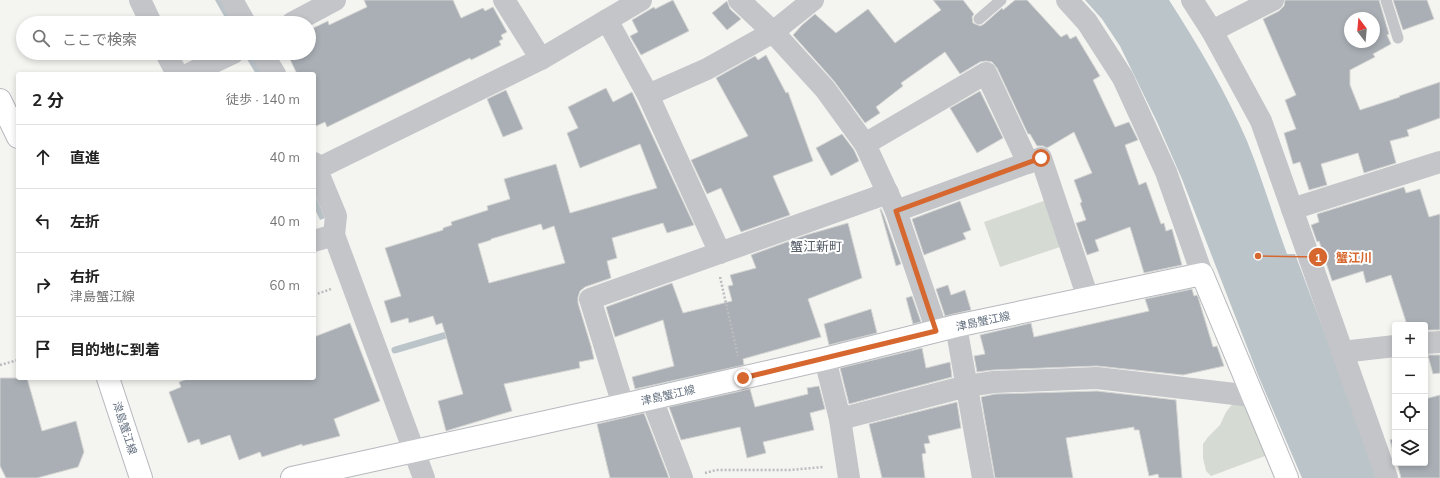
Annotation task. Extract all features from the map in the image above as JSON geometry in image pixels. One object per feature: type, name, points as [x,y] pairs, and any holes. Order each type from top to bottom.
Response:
[{"type":"main road","points":[[0,100],[16,133]]},
{"type":"main road","name":"津島蟹江線","points":[[292,478],[652,399],[946,329],[1202,274]]},
{"type":"main road","points":[[1202,274],[1287,478]]},
{"type":"main road","name":"津島蟹江線","points":[[109,380],[141,478]]},
{"type":"street","points":[[140,0],[148,16]]},
{"type":"street","points":[[232,0],[241,16]]},
{"type":"street","points":[[305,16],[335,0]]},
{"type":"street","points":[[504,0],[541,59]]},
{"type":"street","points":[[316,166],[541,59],[641,0]]},
{"type":"street","points":[[739,0],[773,32],[825,89],[865,144],[892,202],[946,329],[966,386],[982,478]]},
{"type":"street","points":[[648,95],[707,69],[773,32],[813,0]]},
{"type":"street","points":[[1067,0],[1087,22],[1123,78],[1166,172],[1202,274]]},
{"type":"street","points":[[1192,0],[1212,30],[1261,121],[1386,478]]},
{"type":"street","points":[[1212,30],[1273,0]]},
{"type":"street","points":[[607,20],[648,95],[717,254]]},
{"type":"street","points":[[170,60],[178,72]]},
{"type":"street","points":[[184,72],[215,60]]},
{"type":"street","points":[[266,60],[274,72]]},
{"type":"street","points":[[865,144],[986,73],[1028,163]]},
{"type":"street","points":[[623,405],[590,299],[717,254],[1041,158],[1088,298]]},
{"type":"street","points":[[1292,209],[1440,162]]},
{"type":"street","points":[[316,168],[336,216],[324,238],[424,478]]},
{"type":"street","points":[[1428,343],[1440,342]]},
{"type":"street","points":[[1342,352],[1392,346]]},
{"type":"street","points":[[825,359],[840,419],[848,472]]},
{"type":"street","points":[[840,419],[966,386],[994,382],[1097,378],[1252,396]]},
{"type":"street","points":[[652,399],[692,476]]},
{"type":"lane","points":[[979,19],[1001,0]]},
{"type":"lane","points":[[1386,0],[1398,38]]},
{"type":"path","points":[[717,254],[743,378]]},
{"type":"path","points":[[0,365],[16,361]]},
{"type":"path","points":[[692,476],[716,470],[848,472]]},
{"type":"shaded area","points":[[215,0],[221,0],[230,16],[224,16]]},
{"type":"shaded area","points":[[1085,0],[1169,0],[1190,34],[1221,87],[1247,141],[1287,254],[1295,254],[1361,430],[1377,478],[1302,478],[1258,375],[1182,179],[1157,122],[1120,46],[1102,19]]},
{"type":"shaded area","points":[[247,60],[254,60],[262,72],[255,72]]},
{"type":"shaded area","points":[[316,197],[325,218],[320,220],[316,211]]},
{"type":"shaded area","points":[[1049,199],[1063,246],[1000,267],[984,222]]},
{"type":"shaded area","points":[[1234,402],[1244,402],[1265,456],[1211,476],[1206,471],[1203,458],[1203,444],[1220,425],[1226,412]]},
{"type":"building","points":[[364,0],[453,0],[461,18],[483,8],[485,11],[493,7],[507,32],[501,35],[503,39],[499,41],[501,45],[471,60],[470,58],[327,127],[325,122],[316,126],[316,72],[296,72],[290,60],[316,60],[316,27],[328,21],[329,25],[367,7]]},
{"type":"building","points":[[673,0],[689,31],[641,55],[630,36],[638,32],[632,20],[654,7],[655,9]]},
{"type":"building","points":[[933,0],[963,0],[974,14],[972,17],[973,23],[980,26],[1002,8],[1003,10],[1015,0],[1027,0],[1061,37],[1067,34],[1070,39],[1076,36],[1100,76],[1093,80],[1115,127],[1129,122],[1138,140],[1125,145],[1139,185],[1146,182],[1161,224],[1164,223],[1166,231],[1172,229],[1182,265],[1144,273],[1130,227],[1095,240],[1099,251],[1087,255],[1076,223],[1086,220],[1080,203],[1082,202],[1074,180],[1092,173],[1074,132],[1047,148],[1037,146],[1030,134],[1028,134],[997,68],[992,62],[980,62],[960,74],[945,52],[901,83],[903,86],[876,107],[880,113],[865,123],[834,81],[793,35],[815,14],[836,33],[868,9],[895,43],[941,10]]},
{"type":"building","points":[[1285,0],[1379,0],[1389,34],[1387,35],[1391,44],[1373,54],[1375,57],[1350,70],[1350,85],[1360,110],[1440,82],[1440,118],[1407,130],[1409,136],[1390,141],[1396,163],[1364,173],[1358,153],[1321,164],[1327,185],[1309,190],[1300,162],[1293,164],[1284,133],[1296,129],[1285,100],[1296,95],[1263,19],[1279,11],[1284,6]]},
{"type":"building","points":[[1393,0],[1427,0],[1434,19],[1403,30]]},
{"type":"building","points":[[727,1],[730,9],[741,19],[727,30],[712,13]]},
{"type":"building","points":[[766,55],[786,93],[788,92],[813,161],[773,176],[790,215],[741,232],[721,188],[707,194],[691,160],[748,136],[716,78],[755,56],[758,60]]},
{"type":"building","points":[[606,88],[613,102],[632,92],[694,225],[667,233],[663,223],[612,238],[617,258],[607,261],[611,278],[585,287],[580,291],[578,297],[578,303],[594,359],[579,362],[580,368],[504,384],[512,411],[446,431],[438,401],[463,394],[442,323],[436,325],[433,316],[409,323],[408,318],[391,323],[384,301],[401,296],[385,248],[443,230],[443,228],[452,225],[451,222],[488,210],[487,206],[510,199],[504,179],[556,164],[570,213],[657,188],[640,144],[580,168],[567,133],[578,128],[568,107]],"holes":[[[541,224],[543,230],[554,226],[565,263],[489,283],[478,244]]]},
{"type":"building","points":[[506,90],[523,129],[503,137],[487,99]]},
{"type":"building","points":[[980,91],[1003,138],[977,153],[950,108]]},
{"type":"building","points":[[842,134],[854,150],[859,161],[831,176],[816,148]]},
{"type":"building","points":[[1404,187],[1406,193],[1420,189],[1429,217],[1440,214],[1440,330],[1428,330],[1428,322],[1406,322],[1391,275],[1366,283],[1363,271],[1332,281],[1319,241],[1317,242],[1311,225],[1319,222],[1317,214]]},
{"type":"building","points":[[960,201],[971,230],[963,233],[966,239],[924,255],[912,219]]},
{"type":"building","points":[[880,209],[884,216],[901,264],[896,266]]},
{"type":"building","points":[[848,223],[862,278],[808,299],[821,337],[743,359],[744,365],[635,389],[632,377],[674,366],[663,320],[615,337],[606,307],[672,283],[683,313],[732,301],[728,286],[733,285],[730,275],[756,268],[751,255],[806,235]]},
{"type":"building","points":[[948,285],[951,295],[965,290],[971,310],[945,316],[936,289]]},
{"type":"building","points":[[1192,289],[1194,296],[1197,295],[1198,297],[1213,347],[1217,346],[1224,366],[1183,375],[1097,366],[977,372],[974,356],[985,354],[980,335],[1031,323],[1034,337],[1149,311],[1145,299]]},
{"type":"building","points":[[912,296],[921,322],[913,324],[906,298]]},
{"type":"building","points":[[871,309],[877,333],[829,345],[824,324]]},
{"type":"building","points":[[350,323],[380,401],[334,419],[340,436],[302,446],[302,444],[262,457],[260,452],[239,460],[230,435],[201,445],[199,439],[188,443],[169,392],[181,387],[179,382],[184,380],[316,380],[316,336]]},
{"type":"building","points":[[922,348],[926,368],[950,362],[952,377],[849,404],[840,368]]},
{"type":"building","points":[[1428,355],[1440,355],[1440,373],[1433,374]]},
{"type":"building","points":[[0,378],[28,380],[42,431],[76,421],[84,452],[78,467],[37,478],[6,478],[0,466]]},
{"type":"building","points":[[819,386],[825,409],[810,413],[814,430],[763,442],[766,453],[747,458],[740,427],[681,440],[669,407],[750,389],[755,407],[808,394],[807,388]]},
{"type":"building","points":[[1097,391],[1176,400],[1182,478],[1159,478],[1158,474],[1149,476],[1139,430],[1134,430],[1134,427],[1066,438],[1073,478],[995,478],[981,397],[995,394]]},
{"type":"building","points":[[1440,395],[1440,478],[1401,478],[1398,466],[1428,466],[1428,398]]},
{"type":"building","points":[[957,402],[961,428],[928,436],[930,443],[924,444],[926,453],[922,454],[925,478],[882,478],[869,424]]},
{"type":"building","points":[[644,413],[669,478],[610,478],[597,424]]},
{"type":"waterway","points":[[395,350],[453,333]]},
{"type":"place","name":"蟹江川","points":[[1258,256]]},
{"type":"district","name":"蟹江新町","points":[[816,246]]},
{"type":"route","points":[[743,378],[936,331],[896,211],[1041,158]]}]
